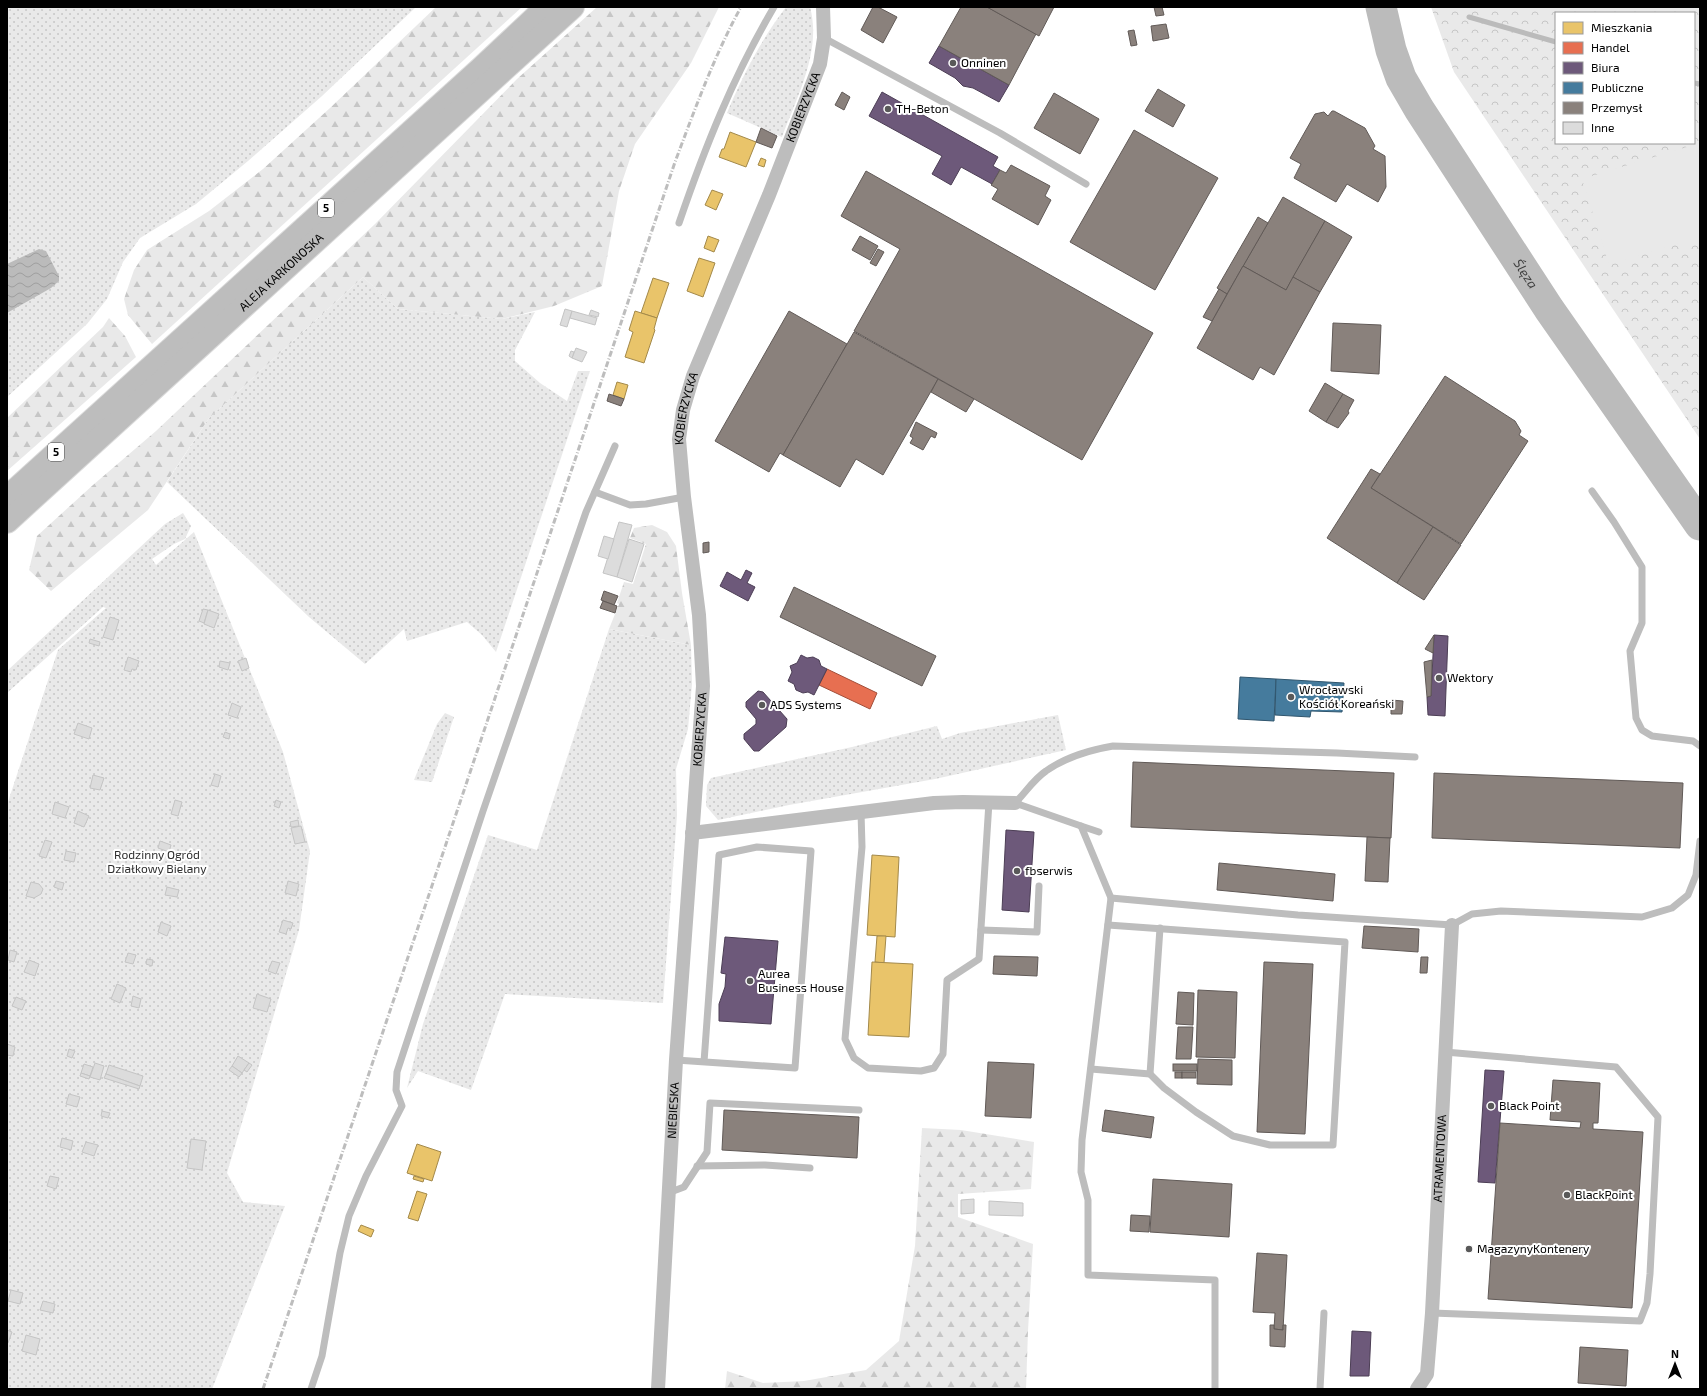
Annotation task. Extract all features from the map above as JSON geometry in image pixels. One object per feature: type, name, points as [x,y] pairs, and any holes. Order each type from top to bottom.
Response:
[{"type":"main road","name":"ALEJA KARKONOSKA","points":[[7,496],[475,74],[546,7]]},
{"type":"main road","name":"ALEJA KARKONOSKA","points":[[7,522],[573,7]]},
{"type":"street","name":"KOBIERZYCKA","points":[[692,833],[703,686],[699,615],[684,497],[679,439],[683,410],[693,376],[810,93],[820,64],[824,38],[823,7]]},
{"type":"street","points":[[692,833],[934,803],[1015,803]]},
{"type":"street","name":"NIEBIESKA","points":[[658,1389],[676,1060],[692,833]]},
{"type":"street","name":"ATRAMENTOWA","points":[[1418,1389],[1427,1374],[1432,1313],[1452,924]]},
{"type":"lane","points":[[679,223],[691,186],[723,104],[751,47],[774,7]]},
{"type":"lane","points":[[824,38],[1000,133],[1086,184]]},
{"type":"lane","points":[[312,1389],[322,1356],[340,1253],[349,1216],[366,1176],[402,1106],[396,1090],[397,1072],[483,811],[586,512],[615,446]]},
{"type":"lane","points":[[1592,491],[1614,522],[1642,567],[1642,623],[1630,651],[1636,718],[1642,730],[1652,736],[1693,741],[1700,746]]},
{"type":"lane","points":[[595,492],[630,505],[646,504],[684,497]]},
{"type":"lane","points":[[1100,832],[1015,803],[1045,772],[1070,757],[1094,749],[1113,746],[1415,757]]},
{"type":"lane","points":[[861,812],[862,847],[845,1039],[854,1058],[868,1068],[921,1071],[934,1068],[943,1054],[947,980],[979,960],[989,802]]},
{"type":"lane","points":[[1081,826],[1111,898],[1082,1140],[1081,1172],[1088,1200],[1088,1275],[1215,1280],[1215,1389]]},
{"type":"lane","points":[[1111,898],[1298,915],[1452,924],[1472,914],[1502,910],[1642,917],[1672,908],[1688,895],[1696,875],[1700,841]]},
{"type":"lane","points":[[676,1060],[704,1062],[795,1068],[811,851],[757,847],[719,855],[704,1062]]},
{"type":"lane","points":[[981,930],[1036,932],[1039,886]]},
{"type":"lane","points":[[1091,1069],[1150,1074],[1164,1088],[1196,1112],[1233,1136],[1270,1145],[1333,1145],[1345,942],[1108,925]]},
{"type":"lane","points":[[1150,1074],[1160,928]]},
{"type":"lane","points":[[1432,1313],[1640,1321],[1647,1303],[1650,1274],[1658,1117],[1616,1067],[1446,1052]]},
{"type":"lane","points":[[668,1193],[684,1187],[707,1152],[710,1103],[858,1110]]},
{"type":"lane","points":[[698,1166],[764,1165],[810,1168]]},
{"type":"lane","points":[[1320,1389],[1324,1313]]},
{"type":"green space","points":[[7,7],[416,7],[322,96],[248,161],[196,204],[140,238],[123,262],[107,299],[87,324],[7,397]]},
{"type":"green space","points":[[436,7],[522,7],[152,344],[128,315],[124,299],[134,270],[147,250],[209,211],[263,169],[330,108]]},
{"type":"green space","points":[[597,7],[719,7],[691,63],[635,144],[619,191],[602,286],[554,306],[502,319],[398,309],[363,277],[209,418],[148,510],[51,591],[29,570],[37,536],[156,431],[375,224],[517,79]]},
{"type":"green space","points":[[786,7],[810,7],[813,23],[813,40],[801,90],[782,137],[727,113],[753,58],[768,32]]},
{"type":"green space","points":[[1431,7],[1700,7],[1700,439],[1454,72]]},
{"type":"green space","points":[[1700,143],[1700,237],[1609,265],[1582,179]]},
{"type":"green space","points":[[363,277],[398,309],[502,319],[535,312],[515,350],[515,361],[540,383],[567,401],[578,371],[590,371],[496,652],[482,635],[467,622],[407,641],[404,629],[365,664],[309,617],[167,482],[209,418]]},
{"type":"green space","points":[[109,318],[125,336],[136,357],[7,471],[7,418],[103,327]]},
{"type":"green space","name":"Rodzinny Ogród Działkowy Bielany","points":[[183,513],[191,526],[185,539],[174,544],[152,559],[156,565],[194,532],[283,752],[310,851],[299,930],[227,1173],[243,1202],[285,1206],[212,1389],[7,1389],[7,805],[58,650],[106,608],[103,607],[7,693],[7,671],[165,524]]},
{"type":"green space","points":[[652,525],[667,532],[676,546],[691,645],[609,629],[619,604],[617,603],[624,582],[633,584],[646,544],[630,538],[634,528]]},
{"type":"green space","points":[[609,629],[691,645],[692,684],[688,729],[676,769],[677,815],[663,1003],[505,994],[471,1090],[418,1071],[407,1088],[423,1024],[488,835],[537,850]]},
{"type":"green space","points":[[445,713],[454,717],[432,782],[414,780],[437,724]]},
{"type":"green space","points":[[1058,715],[1066,750],[935,779],[789,805],[718,820],[706,806],[707,785],[711,778],[852,747],[937,726],[942,739],[960,733]]},
{"type":"green space","points":[[922,1128],[961,1130],[1034,1142],[1031,1189],[958,1194],[958,1217],[1033,1244],[1026,1389],[725,1389],[727,1371],[763,1383],[804,1381],[866,1370],[899,1341],[915,1246]]},
{"type":"water","points":[[39,249],[46,251],[59,276],[59,281],[51,288],[7,313],[7,264]]},
{"type":"building: Mieszkania","points":[[730,132],[756,142],[746,167],[719,157],[722,149],[724,149]]},
{"type":"building: Mieszkania","points":[[761,158],[766,160],[764,167],[758,165]]},
{"type":"building: Mieszkania","points":[[712,190],[723,194],[716,210],[705,205]]},
{"type":"building: Mieszkania","points":[[708,236],[719,240],[714,252],[704,248]]},
{"type":"building: Mieszkania","points":[[699,258],[715,263],[703,297],[687,291]]},
{"type":"building: Mieszkania","points":[[653,278],[669,283],[657,318],[641,313]]},
{"type":"building: Mieszkania","points":[[635,311],[657,318],[655,330],[644,363],[625,357],[633,332],[629,330]]},
{"type":"building: Mieszkania","points":[[617,382],[628,385],[624,399],[613,395]]},
{"type":"building: Mieszkania","points":[[872,855],[899,857],[895,937],[867,935]]},
{"type":"building: Mieszkania","points":[[877,936],[886,936],[884,963],[875,962]]},
{"type":"building: Mieszkania","points":[[872,962],[913,964],[909,1037],[868,1035]]},
{"type":"building: Mieszkania","points":[[417,1144],[441,1152],[432,1181],[407,1173]]},
{"type":"building: Mieszkania","points":[[414,1176],[424,1179],[423,1182],[413,1179]]},
{"type":"building: Mieszkania","points":[[417,1191],[427,1194],[418,1221],[408,1218]]},
{"type":"building: Mieszkania","points":[[361,1225],[374,1230],[371,1237],[358,1231]]},
{"type":"building: Handel","points":[[827,669],[877,693],[870,709],[819,685]]},
{"type":"building: Biura","points":[[939,46],[1009,85],[999,102],[973,88],[963,86],[955,78],[929,63]]},
{"type":"building: Biura","points":[[882,92],[998,157],[993,166],[1000,170],[992,184],[961,167],[951,185],[932,174],[942,156],[869,116]]},
{"type":"building: Biura","points":[[746,570],[752,573],[747,583],[755,587],[748,601],[720,586],[727,572],[741,580]]},
{"type":"building: Biura","name":"Wektory","points":[[1434,635],[1448,636],[1445,716],[1428,715],[1427,697],[1431,696]]},
{"type":"building: Biura","points":[[801,655],[807,658],[813,657],[819,660],[821,666],[827,669],[814,695],[808,692],[803,693],[796,690],[794,684],[788,681],[792,672],[790,666],[797,663]]},
{"type":"building: Biura","points":[[758,691],[763,692],[787,719],[786,727],[759,751],[754,751],[744,739],[744,734],[756,724],[756,719],[746,707],[746,702]]},
{"type":"building: Biura","name":"fbserwis","points":[[1006,830],[1034,832],[1029,912],[1002,910]]},
{"type":"building: Biura","name":"Aurea Business House","points":[[725,937],[778,941],[771,1024],[719,1021],[719,1004],[725,987],[726,974],[721,973]]},
{"type":"building: Biura","points":[[1485,1070],[1504,1071],[1495,1183],[1478,1182]]},
{"type":"building: Biura","points":[[1352,1331],[1371,1332],[1369,1376],[1350,1376]]},
{"type":"building: Publiczne","points":[[1240,677],[1276,679],[1274,721],[1238,719]]},
{"type":"building: Publiczne","points":[[1276,679],[1344,683],[1342,712],[1311,711],[1310,717],[1275,715]]},
{"type":"building: Przemysł","points":[[873,7],[878,7],[897,17],[883,43],[861,30]]},
{"type":"building: Przemysł","points":[[961,7],[987,7],[1036,34],[1009,85],[939,46]]},
{"type":"building: Przemysł","points":[[987,7],[1054,7],[1039,36]]},
{"type":"building: Przemysł","points":[[1154,7],[1162,7],[1164,15],[1156,16]]},
{"type":"building: Przemysł","points":[[1166,24],[1169,38],[1153,41],[1151,26]]},
{"type":"building: Przemysł","points":[[1134,30],[1137,45],[1131,46],[1128,31]]},
{"type":"building: Przemysł","points":[[1158,89],[1185,105],[1173,127],[1145,111]]},
{"type":"building: Przemysł","points":[[842,92],[850,97],[844,110],[835,105]]},
{"type":"building: Przemysł","points":[[1054,93],[1099,119],[1080,154],[1034,128]]},
{"type":"building: Przemysł","points":[[1332,111],[1365,128],[1375,146],[1373,149],[1385,156],[1386,187],[1378,202],[1347,184],[1336,202],[1294,178],[1301,164],[1290,158],[1315,114],[1324,112],[1328,116]]},
{"type":"building: Przemysł","points":[[761,128],[777,136],[772,148],[756,142]]},
{"type":"building: Przemysł","points":[[1134,130],[1218,178],[1155,290],[1070,242]]},
{"type":"building: Przemysł","points":[[1011,165],[1050,186],[1045,196],[1051,200],[1038,225],[992,199],[998,189],[991,185],[1000,170],[1006,173]]},
{"type":"building: Przemysł","points":[[866,171],[1153,333],[1082,460],[854,331],[900,249],[841,216]]},
{"type":"building: Przemysł","points":[[1283,197],[1325,221],[1286,290],[1243,266]]},
{"type":"building: Przemysł","points":[[1258,217],[1268,223],[1227,294],[1217,288]]},
{"type":"building: Przemysł","points":[[1325,221],[1352,237],[1320,292],[1293,277]]},
{"type":"building: Przemysł","points":[[860,236],[878,246],[870,260],[852,250]]},
{"type":"building: Przemysł","points":[[878,249],[884,252],[876,266],[870,263]]},
{"type":"building: Przemysł","points":[[1243,266],[1286,290],[1293,277],[1320,292],[1274,375],[1260,367],[1253,380],[1197,348]]},
{"type":"building: Przemysł","points":[[1219,289],[1227,294],[1212,321],[1203,317]]},
{"type":"building: Przemysł","points":[[789,311],[847,344],[783,455],[780,453],[769,472],[715,441]]},
{"type":"building: Przemysł","points":[[1333,323],[1381,325],[1379,374],[1331,371]]},
{"type":"building: Przemysł","points":[[854,332],[938,379],[883,475],[856,459],[840,487],[783,455]]},
{"type":"building: Przemysł","points":[[1445,376],[1515,421],[1521,431],[1519,435],[1528,441],[1461,544],[1371,488]]},
{"type":"building: Przemysł","points":[[938,379],[974,399],[966,412],[931,392]]},
{"type":"building: Przemysł","points":[[1325,383],[1343,394],[1326,422],[1309,411]]},
{"type":"building: Przemysł","points":[[609,394],[624,399],[621,406],[607,401]]},
{"type":"building: Przemysł","points":[[1343,394],[1354,400],[1348,411],[1349,413],[1338,428],[1326,422]]},
{"type":"building: Przemysł","points":[[916,422],[937,433],[935,438],[931,436],[923,450],[910,443],[913,438],[910,436]]},
{"type":"building: Przemysł","points":[[1371,469],[1380,474],[1371,488],[1433,527],[1397,583],[1327,538]]},
{"type":"building: Przemysł","points":[[1433,527],[1461,545],[1424,600],[1397,583]]},
{"type":"building: Przemysł","points":[[709,542],[709,552],[703,553],[703,543]]},
{"type":"building: Przemysł","points":[[794,587],[936,656],[922,686],[780,617]]},
{"type":"building: Przemysł","points":[[604,591],[618,596],[614,605],[601,600]]},
{"type":"building: Przemysł","points":[[603,601],[617,606],[615,613],[600,608]]},
{"type":"building: Przemysł","points":[[1434,635],[1433,653],[1425,649]]},
{"type":"building: Przemysł","points":[[1432,660],[1431,696],[1427,697],[1424,662]]},
{"type":"building: Przemysł","points":[[1391,700],[1403,701],[1402,714],[1391,714]]},
{"type":"building: Przemysł","points":[[1133,762],[1394,773],[1391,838],[1131,827]]},
{"type":"building: Przemysł","points":[[1434,773],[1683,783],[1680,848],[1432,838]]},
{"type":"building: Przemysł","points":[[1367,837],[1390,838],[1388,882],[1365,881]]},
{"type":"building: Przemysł","points":[[1219,863],[1335,874],[1333,901],[1217,890]]},
{"type":"building: Przemysł","points":[[1364,926],[1419,929],[1418,952],[1362,948]]},
{"type":"building: Przemysł","points":[[994,956],[1038,957],[1037,976],[993,974]]},
{"type":"building: Przemysł","points":[[1421,957],[1428,957],[1427,973],[1420,973]]},
{"type":"building: Przemysł","points":[[1264,962],[1313,964],[1305,1134],[1257,1132]]},
{"type":"building: Przemysł","points":[[1198,990],[1237,992],[1235,1058],[1196,1057]]},
{"type":"building: Przemysł","points":[[1178,992],[1194,993],[1193,1025],[1176,1024]]},
{"type":"building: Przemysł","points":[[1178,1027],[1193,1027],[1191,1059],[1176,1059]]},
{"type":"building: Przemysł","points":[[1198,1059],[1232,1060],[1232,1085],[1197,1084]]},
{"type":"building: Przemysł","points":[[988,1062],[1034,1064],[1031,1118],[985,1116]]},
{"type":"building: Przemysł","points":[[1173,1064],[1197,1064],[1197,1071],[1173,1071]]},
{"type":"building: Przemysł","points":[[1175,1072],[1182,1072],[1182,1078],[1175,1078]]},
{"type":"building: Przemysł","points":[[1182,1072],[1196,1072],[1196,1078],[1182,1078]]},
{"type":"building: Przemysł","name":"BlackPoint","points":[[1553,1080],[1600,1083],[1598,1123],[1593,1123],[1593,1129],[1643,1132],[1632,1308],[1488,1299],[1500,1123],[1580,1128],[1581,1122],[1550,1120]]},
{"type":"building: Przemysł","points":[[724,1110],[859,1117],[857,1158],[722,1150]]},
{"type":"building: Przemysł","points":[[1105,1110],[1154,1117],[1151,1138],[1102,1131]]},
{"type":"building: Przemysł","points":[[1153,1179],[1232,1184],[1229,1237],[1150,1232]]},
{"type":"building: Przemysł","points":[[1131,1215],[1150,1216],[1149,1232],[1130,1231]]},
{"type":"building: Przemysł","points":[[1257,1253],[1287,1255],[1283,1330],[1274,1329],[1275,1313],[1253,1312]]},
{"type":"building: Przemysł","points":[[1270,1325],[1274,1325],[1274,1329],[1283,1330],[1283,1325],[1286,1325],[1285,1347],[1270,1346]]},
{"type":"building: Przemysł","points":[[1580,1347],[1628,1350],[1626,1386],[1578,1383]]},
{"type":"building: Inne","points":[[565,309],[572,311],[567,327],[560,325]]},
{"type":"building: Inne","points":[[591,310],[599,313],[598,317],[589,315]]},
{"type":"building: Inne","points":[[572,311],[597,318],[595,325],[570,318]]},
{"type":"building: Inne","points":[[576,348],[587,352],[582,362],[572,358]]},
{"type":"building: Inne","points":[[571,351],[574,352],[572,358],[569,356]]},
{"type":"building: Inne","points":[[619,522],[632,525],[617,577],[603,573]]},
{"type":"building: Inne","points":[[604,536],[614,539],[608,559],[598,556]]},
{"type":"building: Inne","points":[[629,539],[644,544],[632,582],[617,577]]},
{"type":"building: Inne","points":[[203,609],[208,610],[204,623],[199,621]]},
{"type":"building: Inne","points":[[208,610],[219,614],[214,628],[204,624]]},
{"type":"building: Inne","points":[[110,617],[119,620],[113,640],[103,637]]},
{"type":"building: Inne","points":[[90,639],[100,642],[99,646],[89,643]]},
{"type":"building: Inne","points":[[128,657],[139,661],[136,670],[132,669],[131,672],[124,670]]},
{"type":"building: Inne","points":[[246,658],[249,668],[242,671],[238,661]]},
{"type":"building: Inne","points":[[220,661],[230,663],[228,670],[219,667]]},
{"type":"building: Inne","points":[[232,703],[241,707],[237,718],[228,715]]},
{"type":"building: Inne","points":[[78,723],[92,728],[89,739],[74,734]]},
{"type":"building: Inne","points":[[225,732],[230,734],[229,739],[223,737]]},
{"type":"building: Inne","points":[[215,774],[221,776],[218,787],[211,785]]},
{"type":"building: Inne","points":[[93,775],[104,778],[100,790],[90,788]]},
{"type":"building: Inne","points":[[175,800],[182,802],[178,816],[171,814]]},
{"type":"building: Inne","points":[[276,800],[281,802],[279,808],[274,806]]},
{"type":"building: Inne","points":[[55,802],[69,807],[65,818],[52,814]]},
{"type":"building: Inne","points":[[78,811],[89,816],[84,827],[74,823]]},
{"type":"building: Inne","points":[[298,820],[299,826],[291,827],[290,822]]},
{"type":"building: Inne","points":[[301,826],[305,842],[295,844],[291,828]]},
{"type":"building: Inne","points":[[45,840],[52,842],[46,858],[39,856]]},
{"type":"building: Inne","points":[[160,841],[171,845],[169,852],[158,848]]},
{"type":"building: Inne","points":[[66,851],[76,853],[74,862],[64,860]]},
{"type":"building: Inne","points":[[56,881],[64,883],[62,890],[54,887]]},
{"type":"building: Inne","points":[[288,881],[299,884],[296,896],[285,893]]},
{"type":"building: Inne","points":[[31,882],[39,884],[43,889],[41,894],[34,898],[26,896]]},
{"type":"building: Inne","points":[[167,887],[179,890],[177,897],[165,895]]},
{"type":"building: Inne","points":[[283,920],[293,923],[291,929],[288,928],[286,934],[279,932]]},
{"type":"building: Inne","points":[[161,922],[171,926],[167,936],[158,932]]},
{"type":"building: Inne","points":[[10,950],[17,952],[14,962],[8,960]]},
{"type":"building: Inne","points":[[128,953],[136,955],[133,964],[125,962]]},
{"type":"building: Inne","points":[[147,959],[153,960],[152,966],[146,964]]},
{"type":"building: Inne","points":[[29,960],[39,964],[35,976],[24,972]]},
{"type":"building: Inne","points":[[272,961],[280,963],[276,974],[268,971]]},
{"type":"building: Inne","points":[[117,984],[126,988],[120,1003],[111,999]]},
{"type":"building: Inne","points":[[257,994],[271,999],[267,1012],[253,1008]]},
{"type":"building: Inne","points":[[133,996],[141,999],[139,1008],[131,1006]]},
{"type":"building: Inne","points":[[16,997],[26,1001],[22,1010],[12,1006]]},
{"type":"building: Inne","points":[[7,1044],[15,1047],[13,1056],[7,1055]]},
{"type":"building: Inne","points":[[69,1049],[75,1051],[72,1058],[67,1056]]},
{"type":"building: Inne","points":[[238,1056],[249,1063],[242,1073],[232,1066]]},
{"type":"building: Inne","points":[[95,1063],[104,1066],[100,1080],[90,1077]]},
{"type":"building: Inne","points":[[249,1063],[252,1065],[247,1072],[244,1070]]},
{"type":"building: Inne","points":[[84,1064],[93,1067],[90,1076],[81,1073]]},
{"type":"building: Inne","points":[[109,1065],[143,1076],[140,1086],[106,1074]]},
{"type":"building: Inne","points":[[232,1066],[242,1073],[239,1077],[229,1070]]},
{"type":"building: Inne","points":[[81,1073],[90,1076],[89,1079],[80,1076]]},
{"type":"building: Inne","points":[[106,1074],[140,1086],[139,1089],[104,1078]]},
{"type":"building: Inne","points":[[69,1094],[80,1097],[77,1107],[66,1104]]},
{"type":"building: Inne","points":[[102,1111],[110,1113],[108,1118],[101,1116]]},
{"type":"building: Inne","points":[[62,1138],[73,1141],[71,1150],[60,1147]]},
{"type":"building: Inne","points":[[191,1139],[206,1141],[202,1170],[187,1168]]},
{"type":"building: Inne","points":[[86,1142],[98,1145],[94,1156],[82,1152]]},
{"type":"building: Inne","points":[[50,1176],[59,1178],[56,1189],[47,1186]]},
{"type":"building: Inne","points":[[974,1199],[974,1213],[961,1214],[961,1200]]},
{"type":"building: Inne","points":[[989,1201],[1023,1203],[1023,1216],[989,1215]]},
{"type":"building: Inne","points":[[11,1290],[23,1293],[20,1304],[8,1301]]},
{"type":"building: Inne","points":[[43,1301],[55,1304],[53,1313],[40,1310]]},
{"type":"building: Inne","points":[[7,1330],[12,1332],[8,1343],[7,1342]]},
{"type":"building: Inne","points":[[26,1335],[40,1339],[36,1355],[22,1351]]},
{"type":"waterway","name":"Ślęza","points":[[1381,7],[1391,50],[1401,78],[1419,109],[1549,309],[1700,525]]},
{"type":"waterway","points":[[1469,17],[1555,42]]},
{"type":"waterway","points":[[1695,83],[1700,84]]},
{"type":"railway","points":[[263,1389],[675,162],[722,44],[741,7]]},
{"type":"place","name":"Onninen","points":[[953,63]]},
{"type":"place","name":"TH-Beton","points":[[888,109]]},
{"type":"place","name":"Wektory","points":[[1439,678]]},
{"type":"place","name":"Wrocławski Kościół Koreański","points":[[1291,697]]},
{"type":"place","name":"ADS Systems","points":[[762,705]]},
{"type":"place","name":"fbserwis","points":[[1017,871]]},
{"type":"place","name":"Aurea Business House","points":[[750,981]]},
{"type":"place","name":"Black Point","points":[[1491,1106]]},
{"type":"place","name":"BlackPoint","points":[[1567,1195]]},
{"type":"place","name":"MagazynyKontenery","points":[[1469,1249]]}]
